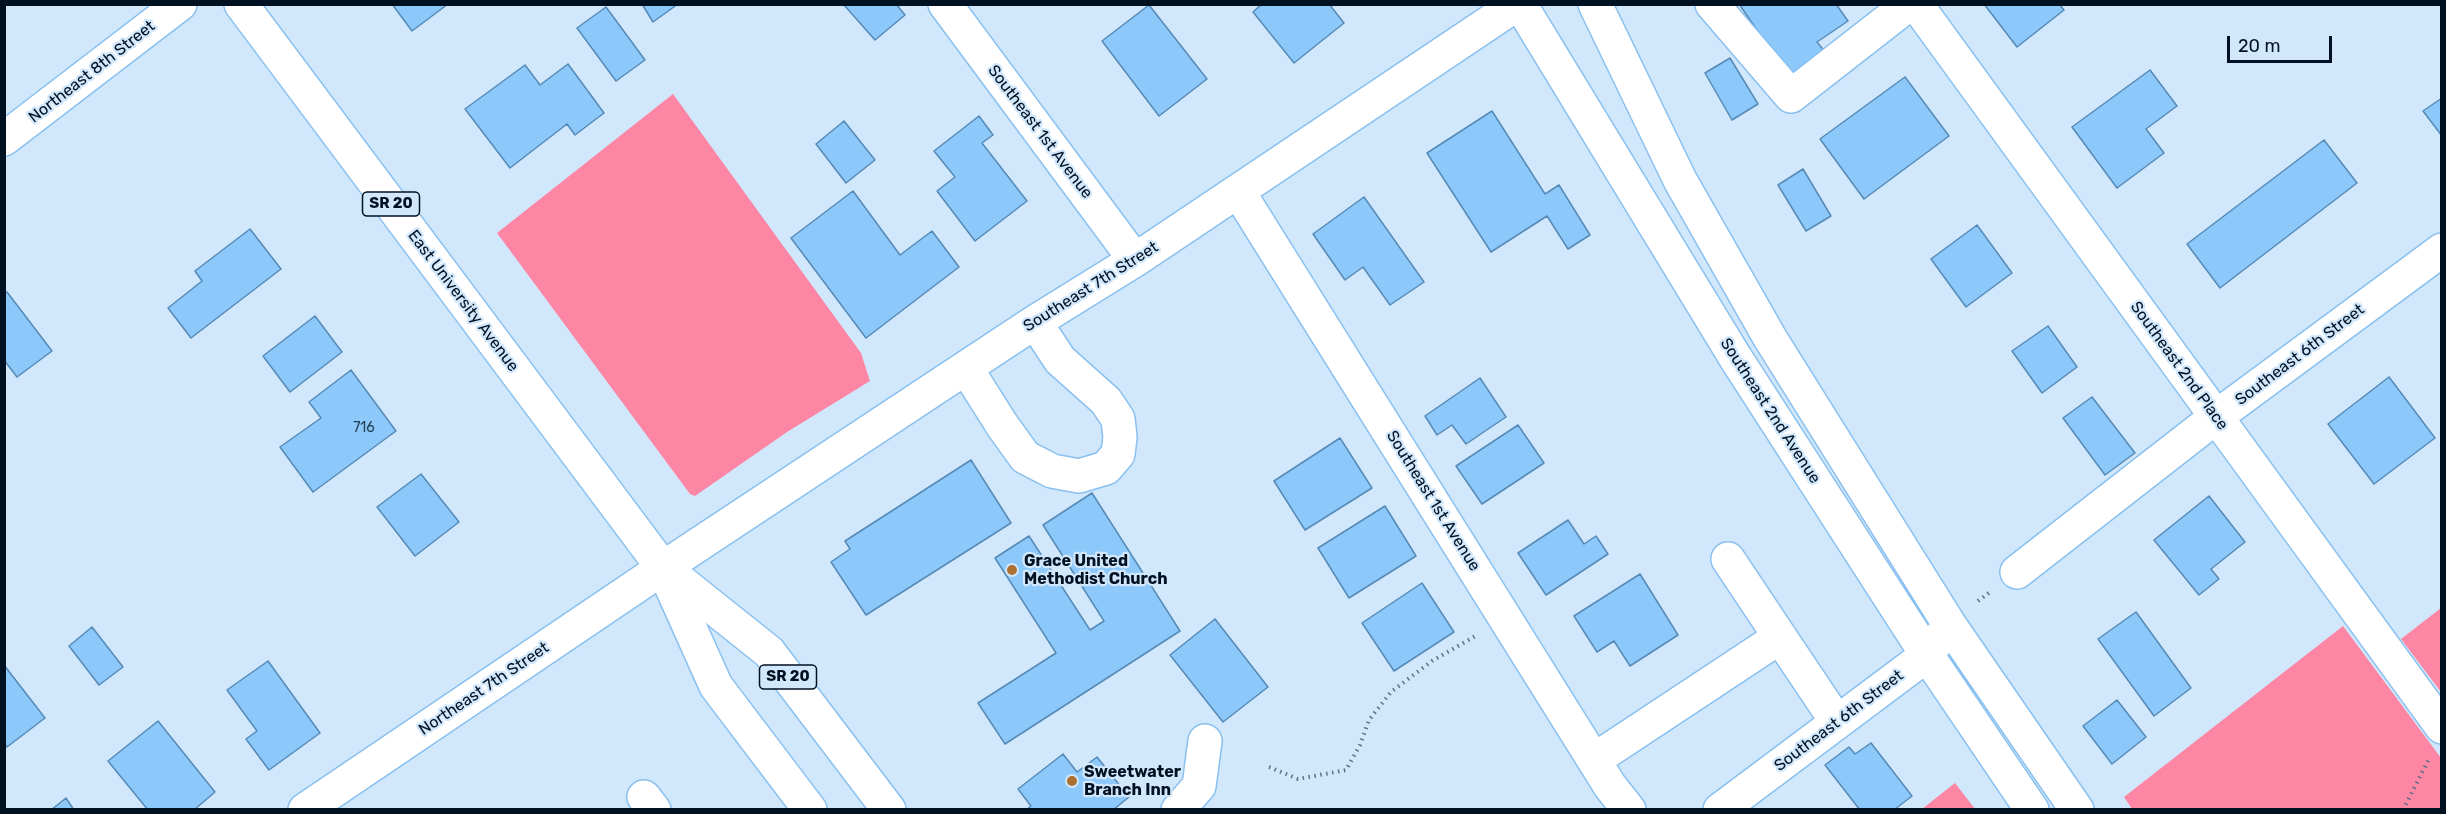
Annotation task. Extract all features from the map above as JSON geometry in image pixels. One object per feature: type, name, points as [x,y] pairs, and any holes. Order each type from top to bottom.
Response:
[{"type":"street","name":"Northeast 8th Street","points":[[4,139],[180,4]]},
{"type":"street","name":"East University Avenue","points":[[241,4],[663,568],[716,686],[810,810]]},
{"type":"street","name":"Southeast 1st Avenue","points":[[945,4],[1135,260]]},
{"type":"street","name":"Southeast 7th Street","points":[[663,568],[1035,322],[1135,260],[1519,4]]},
{"type":"street","name":"Southeast 2nd Avenue","points":[[1519,4],[1735,357],[1926,655],[2032,810]]},
{"type":"street","points":[[1595,4],[1680,180],[1770,338],[1949,624],[2077,810]]},
{"type":"street","points":[[1712,4],[1791,96],[1909,4]]},
{"type":"street","name":"Southeast 2nd Place","points":[[1916,4],[2020,151],[2217,417],[2436,740]]},
{"type":"street","name":"Southeast 1st Avenue","points":[[1239,191],[1624,808]]},
{"type":"street","name":"Southeast 6th Street","points":[[2017,572],[2217,417],[2442,250]]},
{"type":"street","points":[[966,368],[1025,457],[1052,471],[1079,476],[1106,468],[1118,454],[1120,437],[1118,419],[1106,401],[1060,360],[1035,322]]},
{"type":"street","points":[[1728,559],[1837,722]]},
{"type":"street","name":"East University Avenue","points":[[663,568],[769,652],[889,810]]},
{"type":"street","name":"Northeast 7th Street","points":[[305,810],[663,568]]},
{"type":"street","name":"Southeast 6th Street","points":[[1720,810],[1926,655],[1949,624]]},
{"type":"street","points":[[1594,760],[1780,637]]},
{"type":"street","points":[[1178,810],[1198,786],[1205,741]]},
{"type":"path","points":[[1269,767],[1298,779],[1346,770],[1360,745],[1369,720],[1392,693],[1432,661],[1506,619]]},
{"type":"path","points":[[2403,810],[2436,740]]},
{"type":"shaded area","points":[[673,94],[861,353],[870,381],[787,432],[695,496],[690,494],[497,233]]},
{"type":"shaded area","points":[[2441,608],[2441,692],[2401,639]]},
{"type":"shaded area","points":[[2343,626],[2441,758],[2441,809],[2132,809],[2124,797]]},
{"type":"shaded area","points":[[1955,783],[1975,809],[1922,809]]},
{"type":"building","points":[[392,4],[448,4],[412,31]]},
{"type":"building","points":[[642,4],[678,4],[653,22]]},
{"type":"building","points":[[896,4],[905,15],[875,40],[844,5]]},
{"type":"building","points":[[1262,4],[1329,4],[1344,23],[1294,63],[1253,12]]},
{"type":"building","points":[[1739,4],[1836,4],[1848,21],[1817,42],[1826,53],[1790,78]]},
{"type":"building","points":[[1984,4],[2059,4],[2064,10],[2017,47]]},
{"type":"building","points":[[1149,5],[1207,79],[1159,116],[1102,41]]},
{"type":"building","points":[[606,7],[645,60],[616,81],[577,28]]},
{"type":"building","points":[[1730,58],[1758,104],[1732,120],[1705,73]]},
{"type":"building","points":[[568,64],[604,113],[575,135],[567,124],[510,168],[465,109],[525,65],[540,85]]},
{"type":"building","points":[[2150,70],[2177,106],[2146,129],[2164,153],[2117,188],[2072,127]]},
{"type":"building","points":[[1905,77],[1949,136],[1864,199],[1820,139]]},
{"type":"building","points":[[2442,98],[2442,136],[2423,111]]},
{"type":"building","points":[[1492,111],[1545,194],[1559,185],[1590,235],[1568,249],[1547,216],[1491,252],[1427,153]]},
{"type":"building","points":[[979,116],[993,135],[982,143],[1027,201],[975,241],[937,191],[955,177],[934,151]]},
{"type":"building","points":[[844,121],[875,160],[846,183],[816,144]]},
{"type":"building","points":[[2324,140],[2357,183],[2220,288],[2187,244]]},
{"type":"building","points":[[1803,169],[1831,216],[1806,231],[1778,185]]},
{"type":"building","points":[[853,191],[900,255],[932,231],[959,267],[866,338],[791,238]]},
{"type":"building","points":[[1364,197],[1424,282],[1390,305],[1363,267],[1345,280],[1313,234]]},
{"type":"building","points":[[1977,225],[2012,273],[1966,307],[1931,259]]},
{"type":"building","points":[[250,229],[281,269],[191,338],[168,308],[202,281],[195,271]]},
{"type":"building","points":[[7,292],[52,351],[17,377],[4,360],[4,294]]},
{"type":"building","points":[[315,316],[342,352],[290,392],[263,356]]},
{"type":"building","points":[[2048,326],[2077,367],[2042,393],[2012,351]]},
{"type":"building","points":[[351,370],[396,431],[313,492],[280,447],[321,418],[309,402]]},
{"type":"building","points":[[2389,377],[2435,438],[2374,484],[2328,424]]},
{"type":"building","points":[[1480,378],[1506,417],[1466,444],[1452,425],[1437,435],[1425,416]]},
{"type":"building","points":[[2092,397],[2135,453],[2105,475],[2063,418]]},
{"type":"building","points":[[1518,425],[1544,463],[1482,504],[1456,466]]},
{"type":"building","points":[[1340,438],[1372,488],[1305,530],[1274,481]]},
{"type":"building","points":[[971,460],[1011,523],[866,615],[831,562],[850,549],[845,541]]},
{"type":"building","points":[[421,474],[459,522],[415,556],[377,507]]},
{"type":"building","points":[[1092,493],[1180,631],[1005,744],[978,703],[1056,653],[995,558],[1029,536],[1090,630],[1104,621],[1043,525]]},
{"type":"building","points":[[2209,496],[2245,542],[2211,569],[2219,579],[2199,595],[2154,540]]},
{"type":"building","points":[[1385,506],[1416,556],[1349,598],[1318,548]]},
{"type":"building","points":[[1568,520],[1584,544],[1596,536],[1608,554],[1546,595],[1518,553]]},
{"type":"building","points":[[1640,574],[1678,635],[1630,666],[1614,641],[1597,652],[1574,616]]},
{"type":"building","points":[[1422,583],[1454,632],[1394,671],[1362,623]]},
{"type":"building","points":[[2136,612],[2191,688],[2154,716],[2098,639]]},
{"type":"building","points":[[1215,619],[1268,687],[1223,722],[1170,655]]},
{"type":"building","points":[[92,627],[123,667],[99,685],[69,646]]},
{"type":"building","points":[[268,661],[320,733],[269,770],[246,739],[257,731],[227,690]]},
{"type":"building","points":[[4,665],[45,718],[7,747],[4,743]]},
{"type":"building","points":[[2117,700],[2146,737],[2112,764],[2083,726]]},
{"type":"building","points":[[158,721],[215,792],[194,810],[148,810],[108,761]]},
{"type":"building","points":[[1871,743],[1912,796],[1894,810],[1860,810],[1825,765],[1849,747],[1855,754]]},
{"type":"building","name":"Sweetwater Branch Inn","points":[[1063,754],[1077,772],[1097,757],[1129,797],[1113,810],[1026,810],[1031,806],[1018,789]]},
{"type":"building","points":[[66,798],[74,810],[51,810]]},
{"type":"place","name":"Grace United Methodist Church","points":[[1012,570]]},
{"type":"place","name":"Sweetwater Branch Inn","points":[[1072,781]]}]
